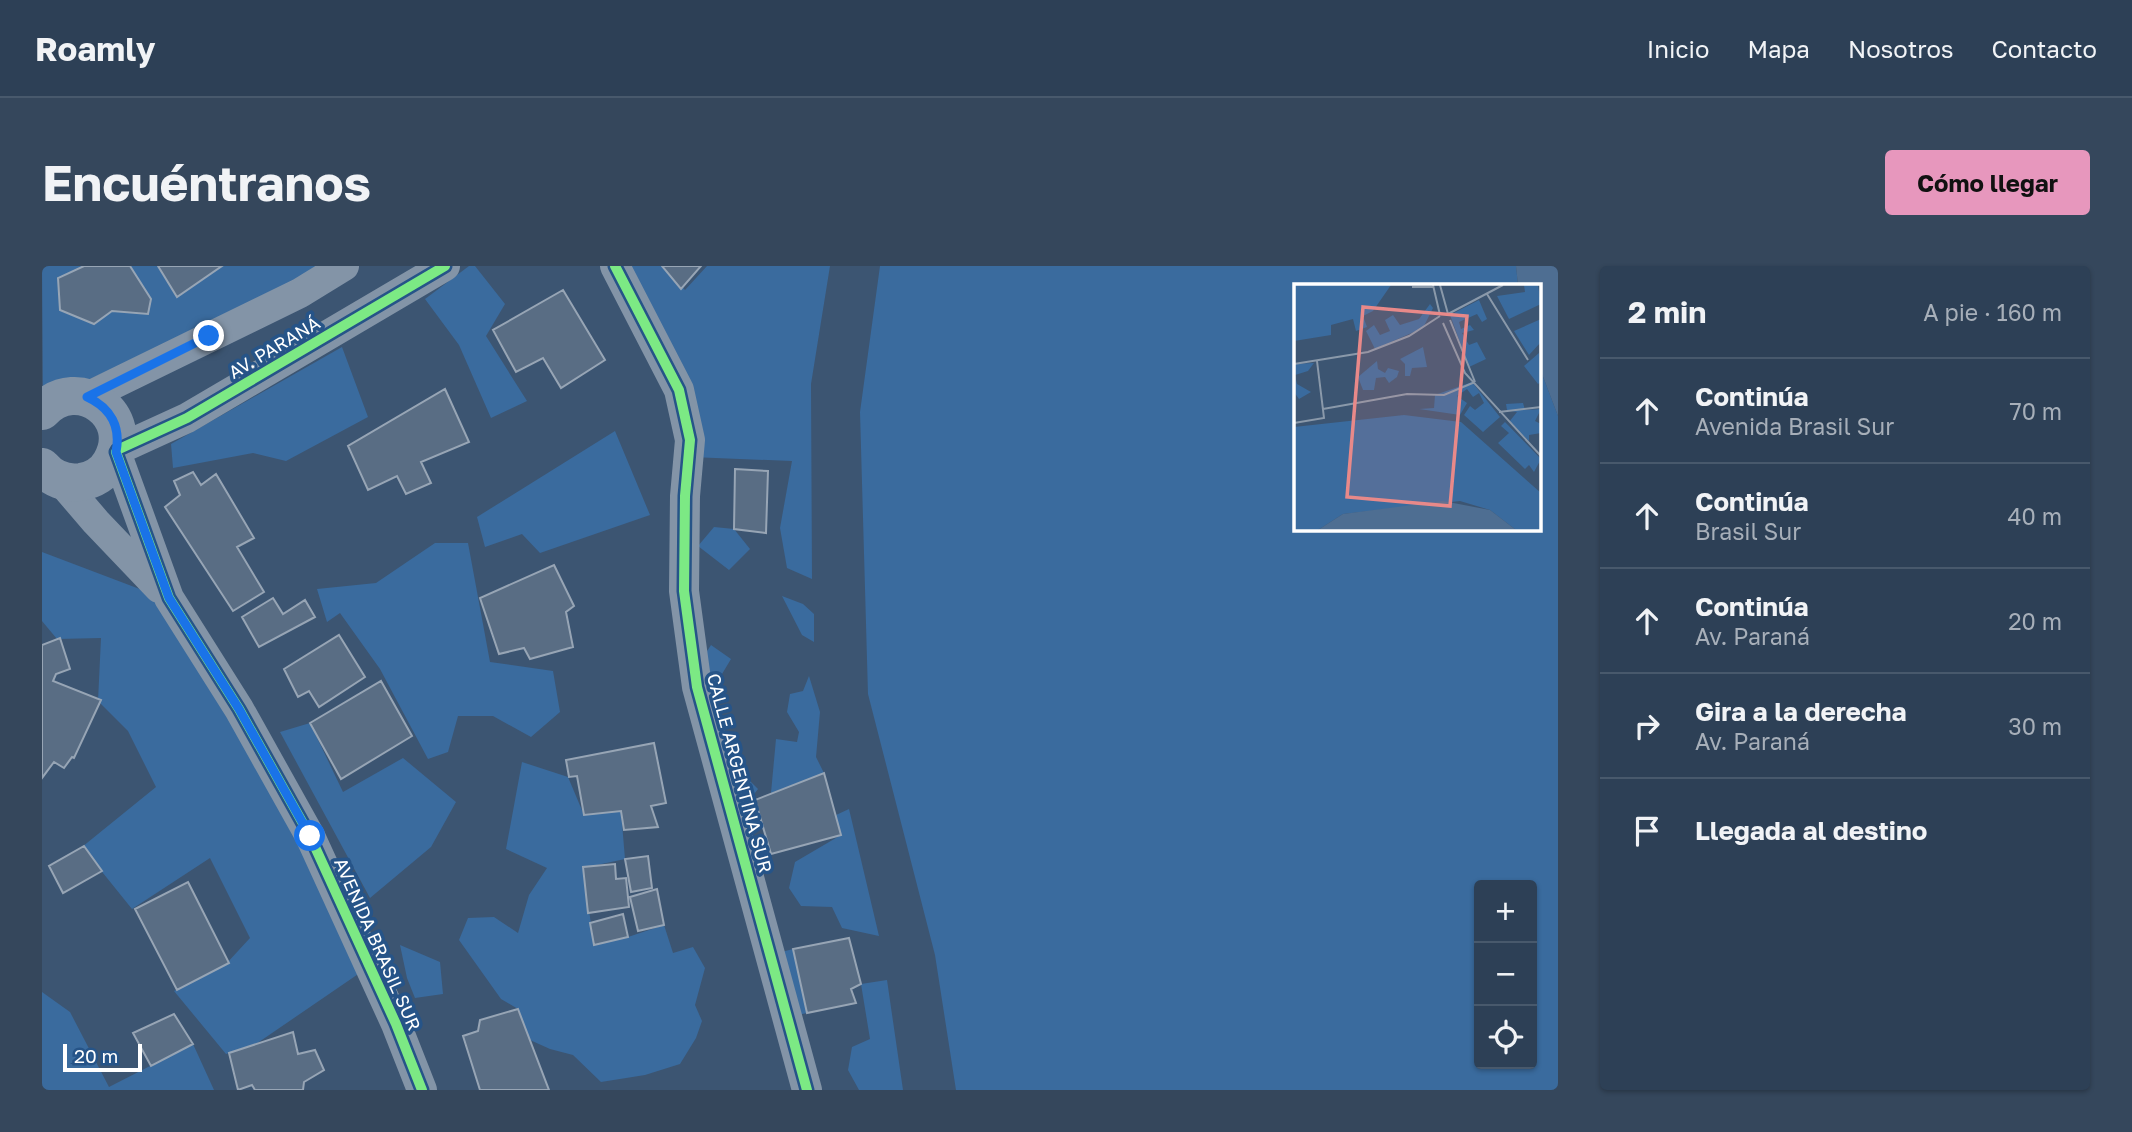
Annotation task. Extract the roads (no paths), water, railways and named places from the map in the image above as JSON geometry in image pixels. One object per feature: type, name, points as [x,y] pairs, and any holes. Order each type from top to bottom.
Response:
[{"type":"street","name":"AV. PARANÁ","points":[[42,411],[60,398],[74,395],[87,397],[300,293],[344,266]]},
{"type":"street","name":"AV. PARANÁ","points":[[50,477],[74,482],[88,481],[110,465],[116,451],[187,418],[444,266]]},
{"type":"street","name":"CALLE ARGENTINA SUR","points":[[615,266],[679,390],[690,440],[685,496],[684,591],[697,687],[807,1090]]},
{"type":"street","points":[[87,397],[109,412],[115,424],[118,437],[116,451],[169,598]]},
{"type":"street","points":[[50,477],[169,598]]},
{"type":"street","name":"AVENIDA BRASIL SUR","points":[[169,598],[239,709],[310,836],[396,1024],[422,1090]]}]
